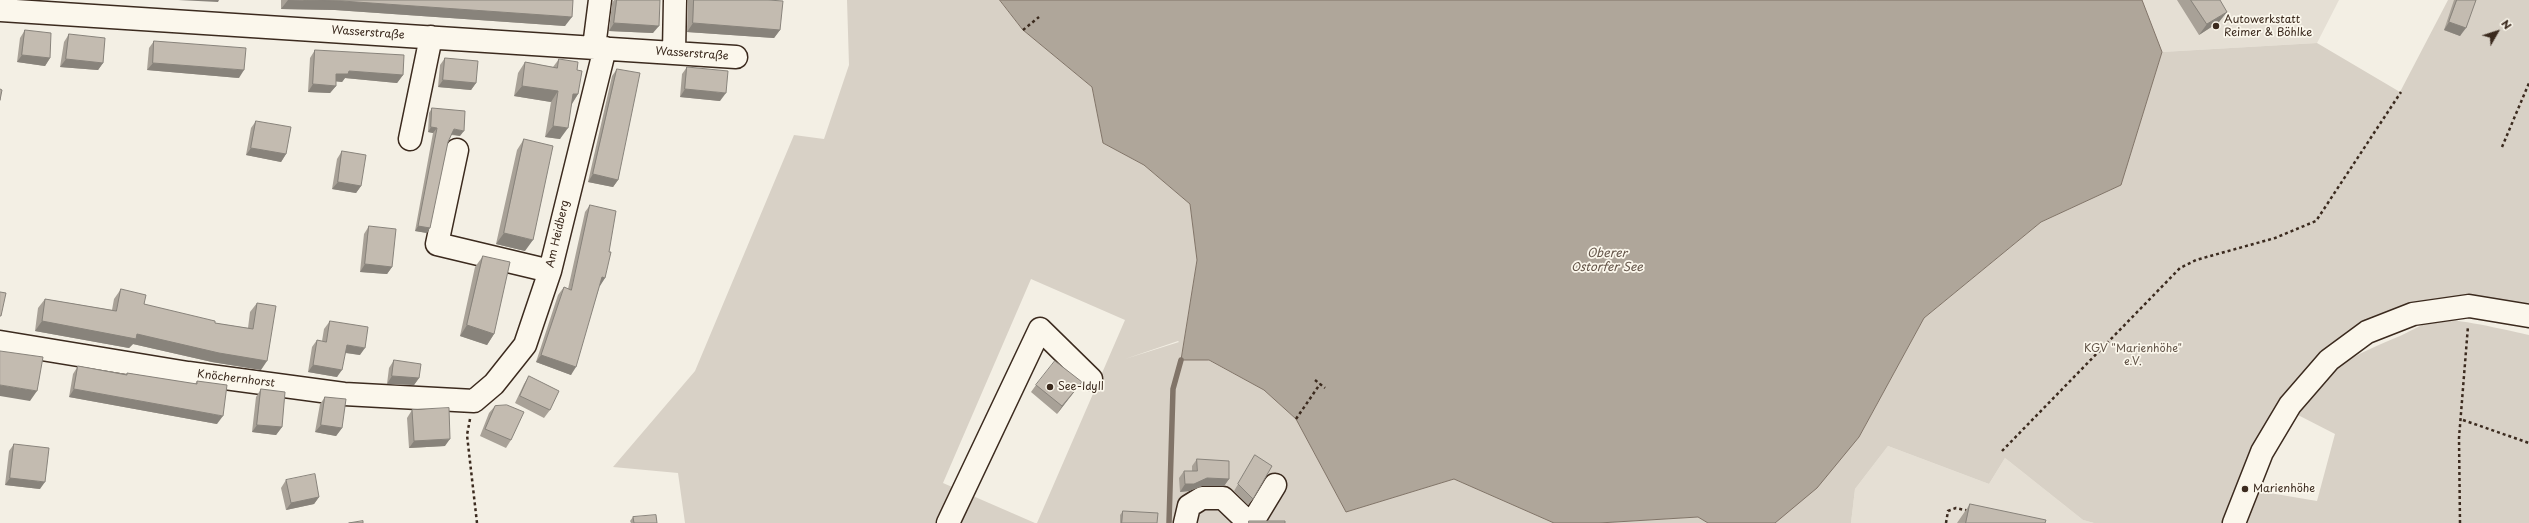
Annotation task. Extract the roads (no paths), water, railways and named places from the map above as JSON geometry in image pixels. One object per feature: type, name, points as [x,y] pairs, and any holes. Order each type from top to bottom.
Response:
[{"type":"street","name":"Am Heidberg","points":[[474,401],[494,384],[524,345],[550,271],[599,47],[600,0]]},
{"type":"street","points":[[674,52],[675,0]]},
{"type":"street","name":"Wasserstraße","points":[[0,10],[599,47],[736,57]]},
{"type":"street","points":[[410,139],[431,37]]},
{"type":"street","points":[[457,150],[437,244],[550,271]]},
{"type":"street","points":[[2234,523],[2262,452],[2290,405],[2329,360],[2367,332],[2413,314],[2470,306],[2529,316]]},
{"type":"street","points":[[948,523],[1040,329],[1091,380]]},
{"type":"street","name":"Knöchernhorst","points":[[0,342],[188,373],[344,394],[474,401]]},
{"type":"street","points":[[1185,523],[1189,506],[1202,498],[1223,498],[1250,523],[1275,485]]},
{"type":"water","name":"Oberer Ostorfer See","points":[[1000,0],[2142,0],[2162,52],[2121,185],[2041,222],[1924,318],[1859,437],[1817,488],[1775,523],[1708,523],[1698,517],[1599,523],[1554,523],[1454,479],[1346,512],[1296,419],[1264,390],[1209,360],[1181,360],[1197,260],[1190,204],[1144,165],[1103,143],[1092,87],[1023,30]]},
{"type":"waterway","points":[[1169,523],[1173,389],[1181,360]]},
{"type":"place","name":"Autowerkstatt Reimer & Böhlke","points":[[2216,26]]},
{"type":"place","name":"See-Idyll","points":[[1050,387]]},
{"type":"place","name":"Marienhöhe","points":[[2245,489]]},
{"type":"park label","name":"KGV \"Marienhöhe\" e.V.","points":[[2133,355]]}]
